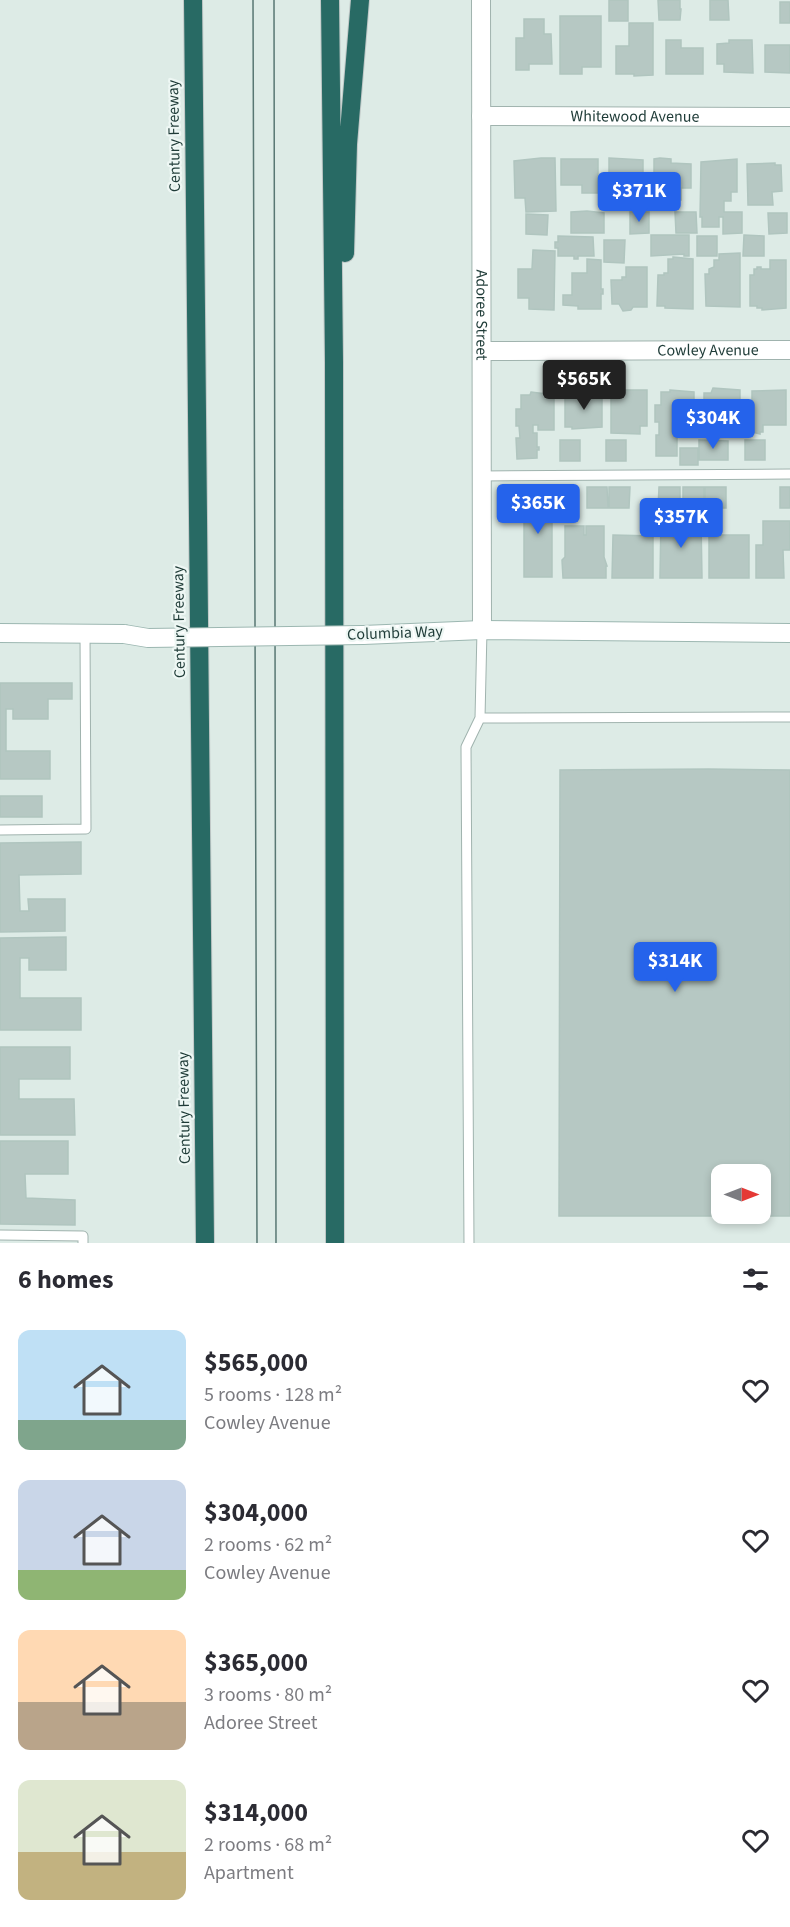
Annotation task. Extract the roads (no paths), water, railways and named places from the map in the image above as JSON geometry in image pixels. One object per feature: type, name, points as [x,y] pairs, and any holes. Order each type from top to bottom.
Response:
[{"type":"highway","points":[[185,0],[193,63]]},
{"type":"highway","name":"Century Freeway","points":[[193,0],[205,1243]]},
{"type":"highway","points":[[330,0],[334,362],[335,1243]]},
{"type":"highway","points":[[334,362],[342,319],[348,144],[360,0]]},
{"type":"street","name":"Adoree Street","points":[[481,0],[482,630]]},
{"type":"street","name":"Whitewood Avenue","points":[[481,116],[790,117]]},
{"type":"street","name":"Cowley Avenue","points":[[482,351],[790,350]]},
{"type":"street","name":"Columbia Way","points":[[0,633],[124,634],[148,638],[408,634],[482,630],[790,633]]},
{"type":"lane","points":[[481,476],[790,474]]},
{"type":"lane","points":[[469,1243],[466,747],[480,718],[482,630]]},
{"type":"lane","points":[[0,830],[86,829],[85,633]]},
{"type":"lane","points":[[480,718],[790,717]]},
{"type":"lane","points":[[0,1235],[83,1236],[83,1243]]},
{"type":"tram line","points":[[253,0],[257,1243]]},
{"type":"tram line","points":[[274,0],[276,1243]]}]
